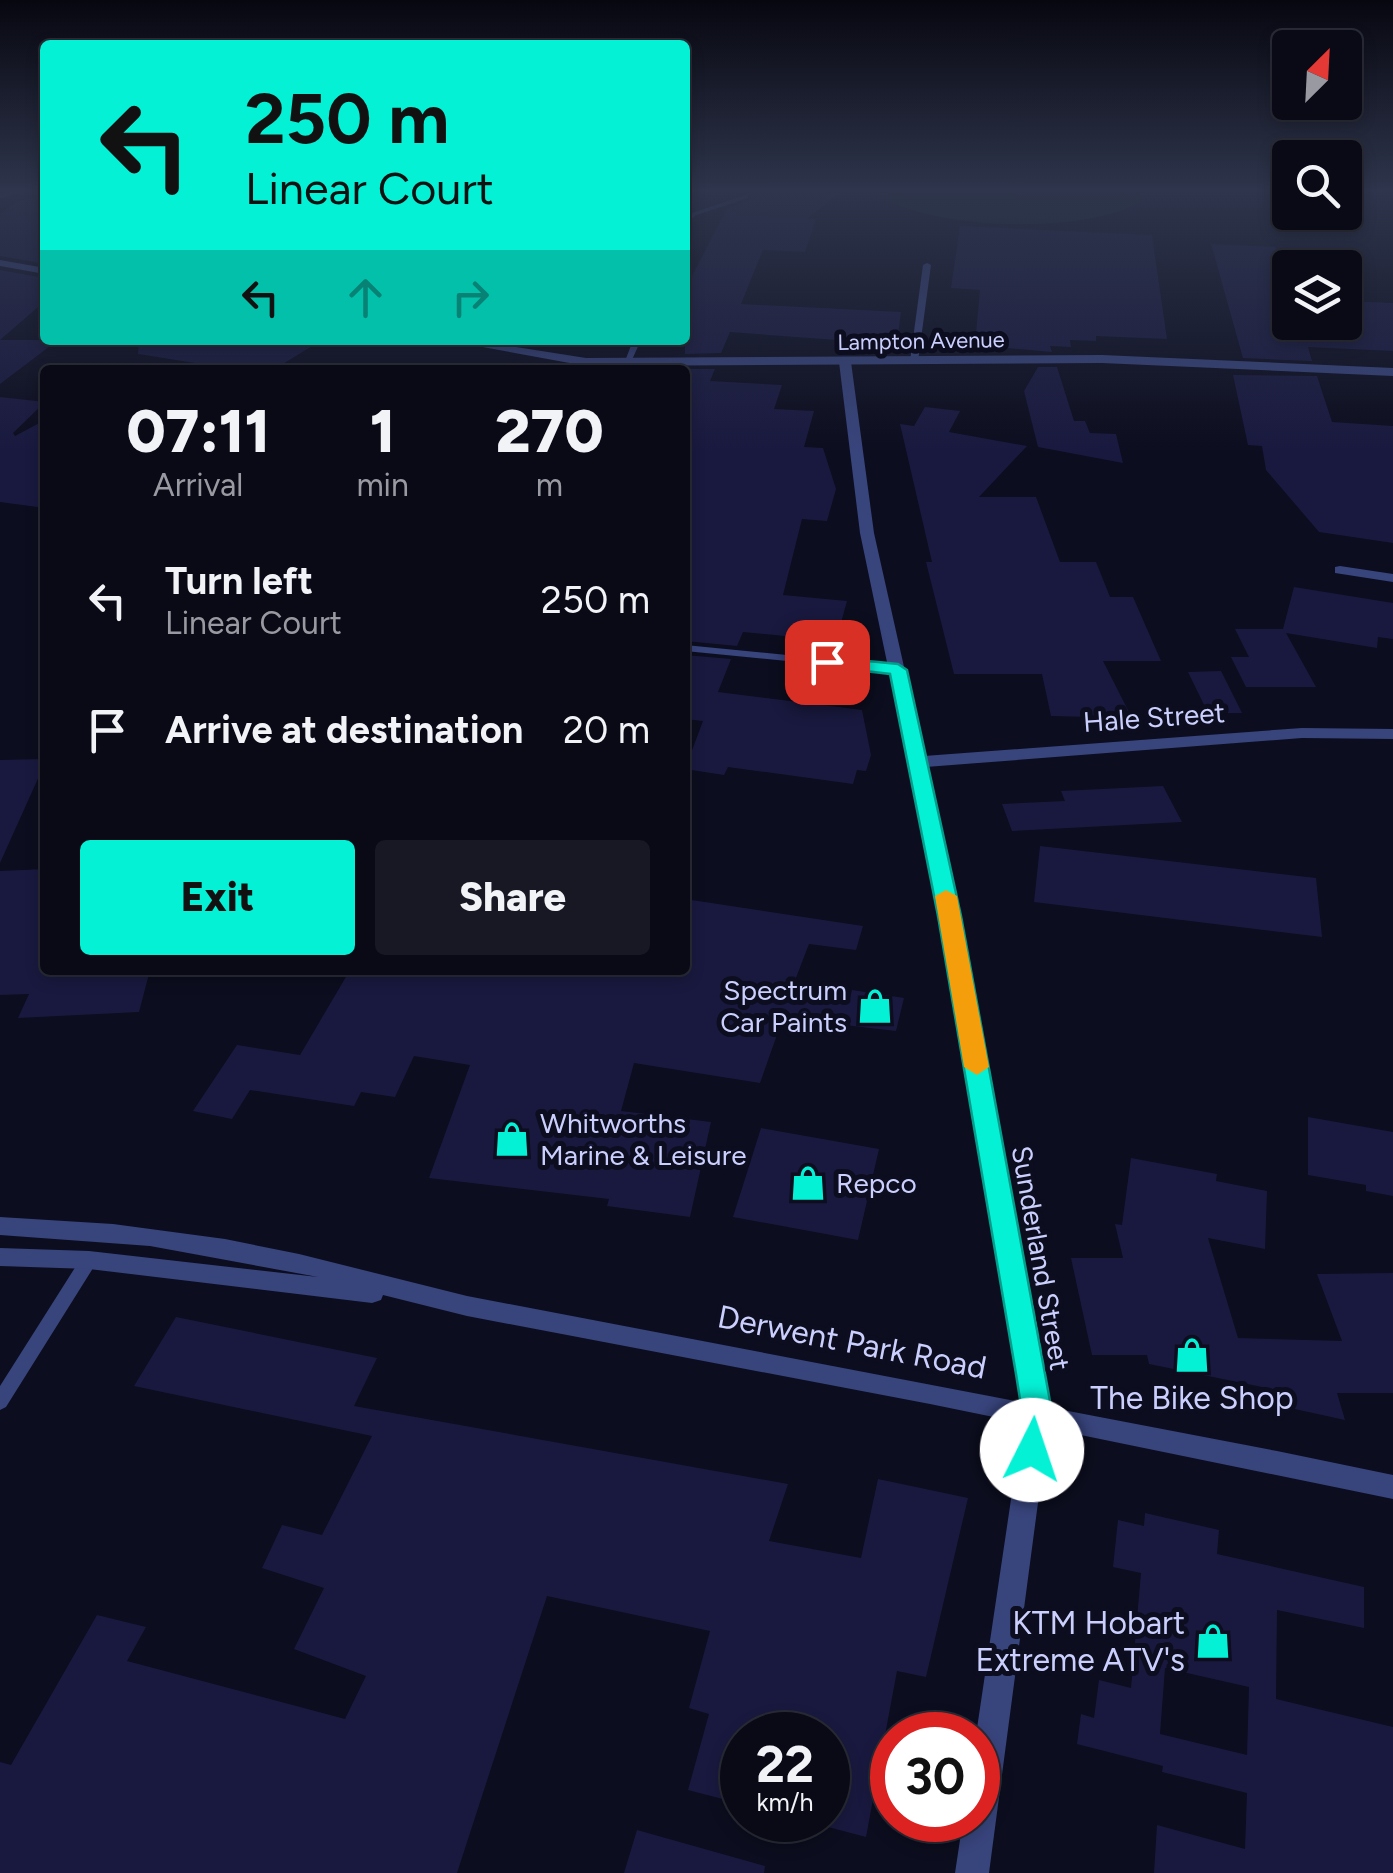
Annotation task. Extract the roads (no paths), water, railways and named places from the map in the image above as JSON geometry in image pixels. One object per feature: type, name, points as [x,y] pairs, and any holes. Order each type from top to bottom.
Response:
[{"type":"street","name":"Lampton Avenue","points":[[481,345],[586,362],[1102,359],[1393,372]]},
{"type":"street","name":"Sunderland Street","points":[[845,362],[867,533],[919,762],[1037,1412],[972,1873]]},
{"type":"street","points":[[1340,570],[1393,578]]},
{"type":"street","name":"Hale Street","points":[[919,762],[1302,733],[1393,734]]},
{"type":"street","name":"Derwent Park Road","points":[[0,1226],[78,1228],[188,1242],[302,1264],[414,1296],[1037,1412],[1393,1487]]},
{"type":"street","name":"Derwent Park Road","points":[[0,1256],[89,1260],[303,1288],[414,1296]]},
{"type":"lane","points":[[914,361],[925,278]]},
{"type":"lane","points":[[627,362],[636,345]]},
{"type":"lane","points":[[690,649],[898,670]]},
{"type":"lane","points":[[0,1402],[89,1260]]},
{"type":"place","name":"Spectrum Car Paints","points":[[875,1006]]},
{"type":"place","name":"Whitworths Marine & Leisure","points":[[512,1139]]},
{"type":"place","name":"Repco","points":[[808,1183]]},
{"type":"place","name":"The Bike Shop","points":[[1192,1355]]},
{"type":"place","name":"KTM Hobart Extreme ATV's","points":[[1213,1641]]}]
